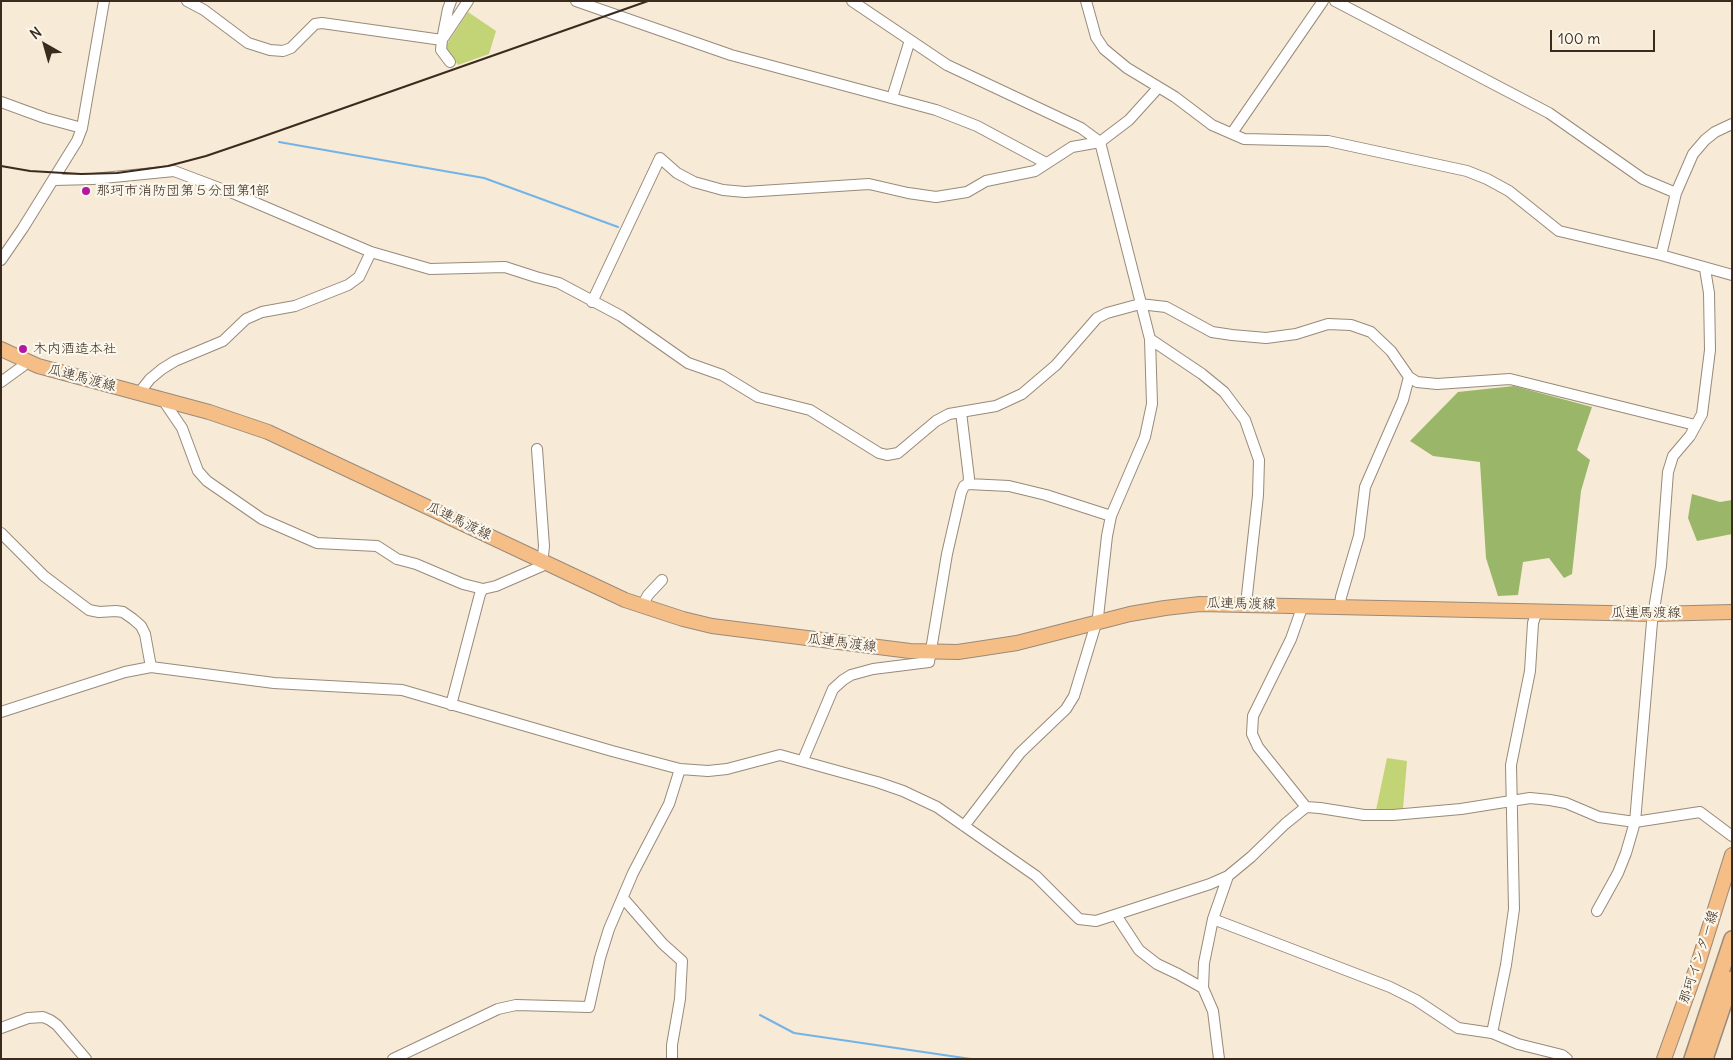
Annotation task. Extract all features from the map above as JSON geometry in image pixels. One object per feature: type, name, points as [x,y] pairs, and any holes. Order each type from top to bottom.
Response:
[{"type":"highway","points":[[1695,1058],[1732,939]]},
{"type":"highway","points":[[1695,1058],[1732,979]]},
{"type":"main road","name":"瓜連馬渡線","points":[[1,349],[26,362],[209,412],[275,435],[625,600],[712,626],[881,648],[958,652],[991,648],[1165,608],[1200,604],[1653,614],[1732,612]]},
{"type":"main road","name":"那珂インター線","points":[[1664,1059],[1697,967],[1732,856]]},
{"type":"street","points":[[1,260],[54,180],[77,141],[82,128],[104,1]]},
{"type":"street","points":[[187,1],[204,10],[248,43],[270,50],[283,51],[291,48],[315,24],[322,23],[442,40]]},
{"type":"street","points":[[450,62],[441,50],[451,1]]},
{"type":"street","points":[[442,40],[468,1]]},
{"type":"street","points":[[576,1],[731,55],[936,110],[977,126],[1046,162]]},
{"type":"street","points":[[852,1],[947,65],[1081,128],[1100,142],[1150,339],[1152,404],[1145,437],[1112,516],[1107,536],[1100,606],[1074,696],[1066,709],[1020,753],[964,826]]},
{"type":"street","points":[[1086,1],[1096,36],[1104,49],[1127,68],[1176,97],[1212,125],[1244,139],[1328,141],[1467,171],[1487,178],[1508,191],[1559,231],[1661,255],[1705,269],[1732,275]]},
{"type":"street","points":[[1232,133],[1323,1]]},
{"type":"street","points":[[1335,1],[1549,113],[1643,179],[1676,193]]},
{"type":"street","points":[[892,98],[910,40]]},
{"type":"street","points":[[592,302],[660,158],[676,173],[694,182],[723,190],[745,192],[869,184],[936,197],[967,192],[986,181],[1035,171],[1046,162],[1072,147],[1100,142],[1129,120],[1158,88]]},
{"type":"street","points":[[1,102],[45,118],[82,128]]},
{"type":"street","points":[[1661,255],[1676,193],[1693,154],[1715,132],[1732,124]]},
{"type":"street","points":[[54,180],[93,179],[174,172],[235,194],[371,252],[430,268],[506,267],[559,283],[621,316],[688,363],[722,375],[758,397],[810,410],[879,453],[887,455],[898,453],[936,421],[949,414],[996,406],[1022,394],[1056,365],[1097,318],[1107,313],[1140,304],[1166,307],[1212,332],[1240,336],[1266,338],[1296,334],[1328,324],[1351,325],[1371,332],[1391,351],[1409,377],[1418,382],[1437,384],[1510,379],[1695,425]]},
{"type":"street","points":[[139,393],[150,379],[162,369],[175,361],[223,341],[246,319],[262,312],[295,306],[348,285],[359,277],[371,252]]},
{"type":"street","points":[[1597,911],[1618,873],[1635,822],[1653,614],[1661,566],[1668,472],[1673,456],[1690,436],[1702,414],[1710,350],[1709,293],[1705,269]]},
{"type":"street","points":[[1150,339],[1202,374],[1224,392],[1245,420],[1259,460],[1258,495],[1246,604]]},
{"type":"street","points":[[1,382],[26,362]]},
{"type":"street","points":[[1340,606],[1341,597],[1360,536],[1365,487],[1403,400],[1409,377]]},
{"type":"street","points":[[164,400],[182,428],[198,471],[207,481],[262,519],[317,543],[377,546],[397,559],[416,564],[463,584],[483,589],[496,586],[542,566],[544,546],[537,448]]},
{"type":"street","points":[[961,412],[969,478],[968,484]]},
{"type":"street","points":[[803,760],[833,690],[843,680],[851,675],[873,669],[929,662],[947,554],[960,492],[964,486],[968,484],[1009,486],[1046,495],[1112,516]]},
{"type":"street","points":[[1,533],[44,576],[89,610],[123,612],[141,626],[145,634],[151,667]]},
{"type":"street","points":[[642,606],[648,595],[662,580]]},
{"type":"street","points":[[451,704],[480,594],[483,589]]},
{"type":"street","points":[[1303,605],[1291,639],[1252,716],[1252,734],[1258,747],[1306,807]]},
{"type":"street","points":[[1492,1033],[1506,964],[1514,909],[1511,766],[1530,671],[1533,623],[1537,611]]},
{"type":"street","points":[[1,712],[125,672],[151,667],[274,683],[402,690],[680,769],[708,772],[780,754],[903,791],[937,807],[1036,876],[1079,919],[1096,921],[1210,884],[1228,876],[1252,857],[1306,807],[1364,815],[1393,815],[1511,802],[1530,798],[1566,803],[1599,817],[1635,822],[1700,812],[1732,836]]},
{"type":"street","points":[[393,1059],[498,1009],[516,1005],[590,1007],[600,958],[609,929],[633,873],[669,804],[680,769]]},
{"type":"street","points":[[1219,1059],[1213,1011],[1203,988],[1204,962],[1213,919],[1228,876]]},
{"type":"street","points":[[623,898],[658,939],[682,962],[680,1000],[672,1045],[672,1059]]},
{"type":"street","points":[[1116,915],[1140,950],[1157,964],[1203,988]]},
{"type":"street","points":[[1213,919],[1390,987],[1416,1000],[1458,1028],[1492,1033],[1518,1044],[1562,1054],[1567,1059]]},
{"type":"street","points":[[1,1028],[28,1018],[43,1017],[58,1025],[86,1059]]},
{"type":"green space","points":[[468,12],[496,31],[489,54],[458,65],[445,47]]},
{"type":"green space","points":[[1514,386],[1592,407],[1577,450],[1590,460],[1581,491],[1572,574],[1564,578],[1549,558],[1523,562],[1518,595],[1498,596],[1486,558],[1480,462],[1433,456],[1410,441],[1458,392]]},
{"type":"green space","points":[[1692,494],[1720,502],[1732,500],[1732,534],[1697,541],[1688,518]]},
{"type":"green space","points":[[1387,758],[1407,761],[1403,809],[1376,810]]},
{"type":"waterway","points":[[279,142],[484,178],[618,227]]},
{"type":"waterway","points":[[760,1015],[794,1033],[971,1059]]},
{"type":"railway","points":[[1,166],[30,171],[81,174],[117,173],[168,166],[206,156],[253,140],[648,1]]},
{"type":"place","name":"那珂市消防団第５分団第1部","points":[[86,191]]},
{"type":"place","name":"木内酒造本社","points":[[23,349]]}]
